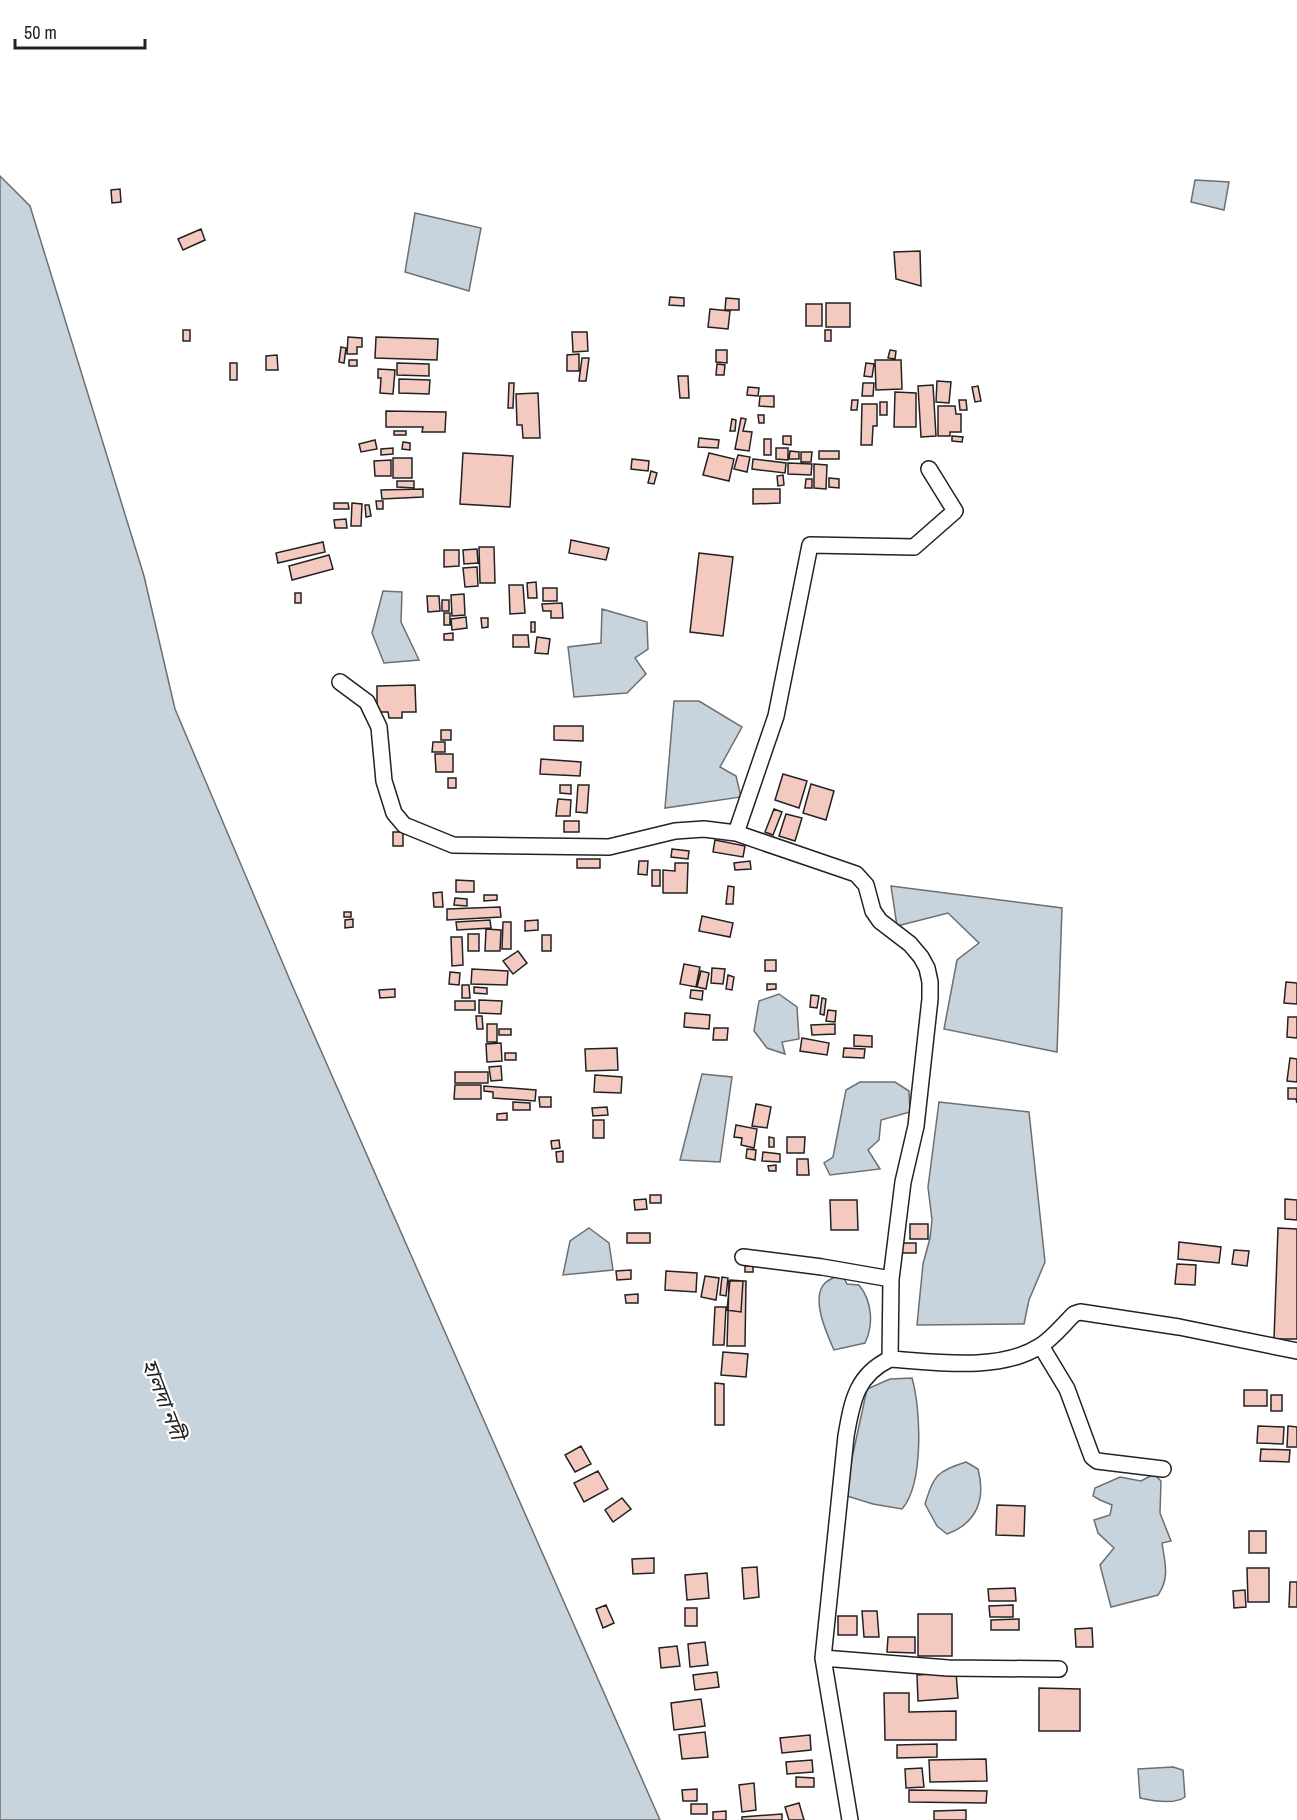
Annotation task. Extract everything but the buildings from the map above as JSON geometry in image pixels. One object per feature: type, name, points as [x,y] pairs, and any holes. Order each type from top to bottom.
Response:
[{"type":"street","points":[[736,833],[776,716],[810,545],[914,547],[955,511],[929,470]]},
{"type":"street","points":[[340,682],[366,702],[379,727],[384,781],[394,813],[404,825],[453,845],[609,847],[675,831],[704,829],[736,833],[856,874],[866,885],[873,911],[880,921],[910,944],[927,968],[930,982],[916,1126],[903,1182],[891,1279],[890,1359]]},
{"type":"street","points":[[743,1257],[891,1279]]},
{"type":"street","points":[[850,1820],[823,1658],[846,1436],[851,1404],[864,1376],[876,1365],[890,1359],[983,1363],[1025,1354],[1041,1346],[1074,1314],[1088,1312],[1179,1327],[1297,1351]]},
{"type":"street","points":[[1041,1346],[1067,1389],[1092,1457],[1097,1461],[1163,1469]]},
{"type":"street","points":[[823,1658],[948,1668],[1059,1669]]},
{"type":"water","name":"হালদা নদী","points":[[0,176],[30,206],[144,576],[175,709],[292,985],[660,1820],[0,1820]]},
{"type":"water","points":[[1195,180],[1229,182],[1224,210],[1191,202]]},
{"type":"water","points":[[415,213],[481,228],[469,291],[405,272]]},
{"type":"water","points":[[383,591],[402,592],[401,622],[419,660],[384,663],[372,633]]},
{"type":"water","points":[[602,609],[647,622],[648,649],[635,658],[646,674],[627,693],[574,697],[568,647],[601,643]]},
{"type":"water","points":[[674,701],[699,701],[742,727],[720,767],[736,776],[741,797],[665,808]]},
{"type":"water","points":[[891,886],[1062,908],[1057,1052],[944,1029],[957,960],[979,943],[948,913],[897,926]]},
{"type":"water","points":[[779,994],[797,1007],[799,1039],[782,1042],[785,1054],[767,1048],[754,1031],[759,1001]]},
{"type":"water","points":[[702,1074],[732,1077],[720,1162],[680,1160]]},
{"type":"water","points":[[860,1082],[895,1082],[909,1091],[910,1112],[881,1120],[879,1140],[868,1150],[880,1169],[830,1175],[824,1163],[833,1157],[846,1090]]},
{"type":"water","points":[[939,1102],[1029,1112],[1045,1262],[1029,1300],[1024,1324],[917,1325],[923,1264],[932,1220],[928,1187]]},
{"type":"water","points":[[589,1228],[609,1243],[613,1270],[563,1275],[570,1241]]},
{"type":"water","points":[[842,1274],[847,1284],[859,1285],[867,1298],[870,1328],[865,1343],[834,1350],[821,1316],[819,1298],[825,1283]]},
{"type":"water","points":[[912,1378],[919,1426],[919,1446],[914,1482],[909,1497],[902,1509],[873,1504],[847,1496],[852,1458],[867,1389],[890,1379]]},
{"type":"water","points":[[966,1462],[978,1469],[980,1500],[972,1517],[947,1534],[937,1526],[925,1504],[934,1480],[949,1468]]},
{"type":"water","points":[[1154,1474],[1161,1481],[1160,1513],[1171,1541],[1162,1543],[1166,1570],[1164,1583],[1158,1595],[1111,1607],[1100,1565],[1114,1548],[1098,1533],[1094,1520],[1110,1515],[1112,1505],[1093,1496],[1095,1488],[1120,1477],[1141,1481]]},
{"type":"water","points":[[1173,1767],[1183,1770],[1185,1797],[1169,1802],[1140,1798],[1138,1769]]}]
